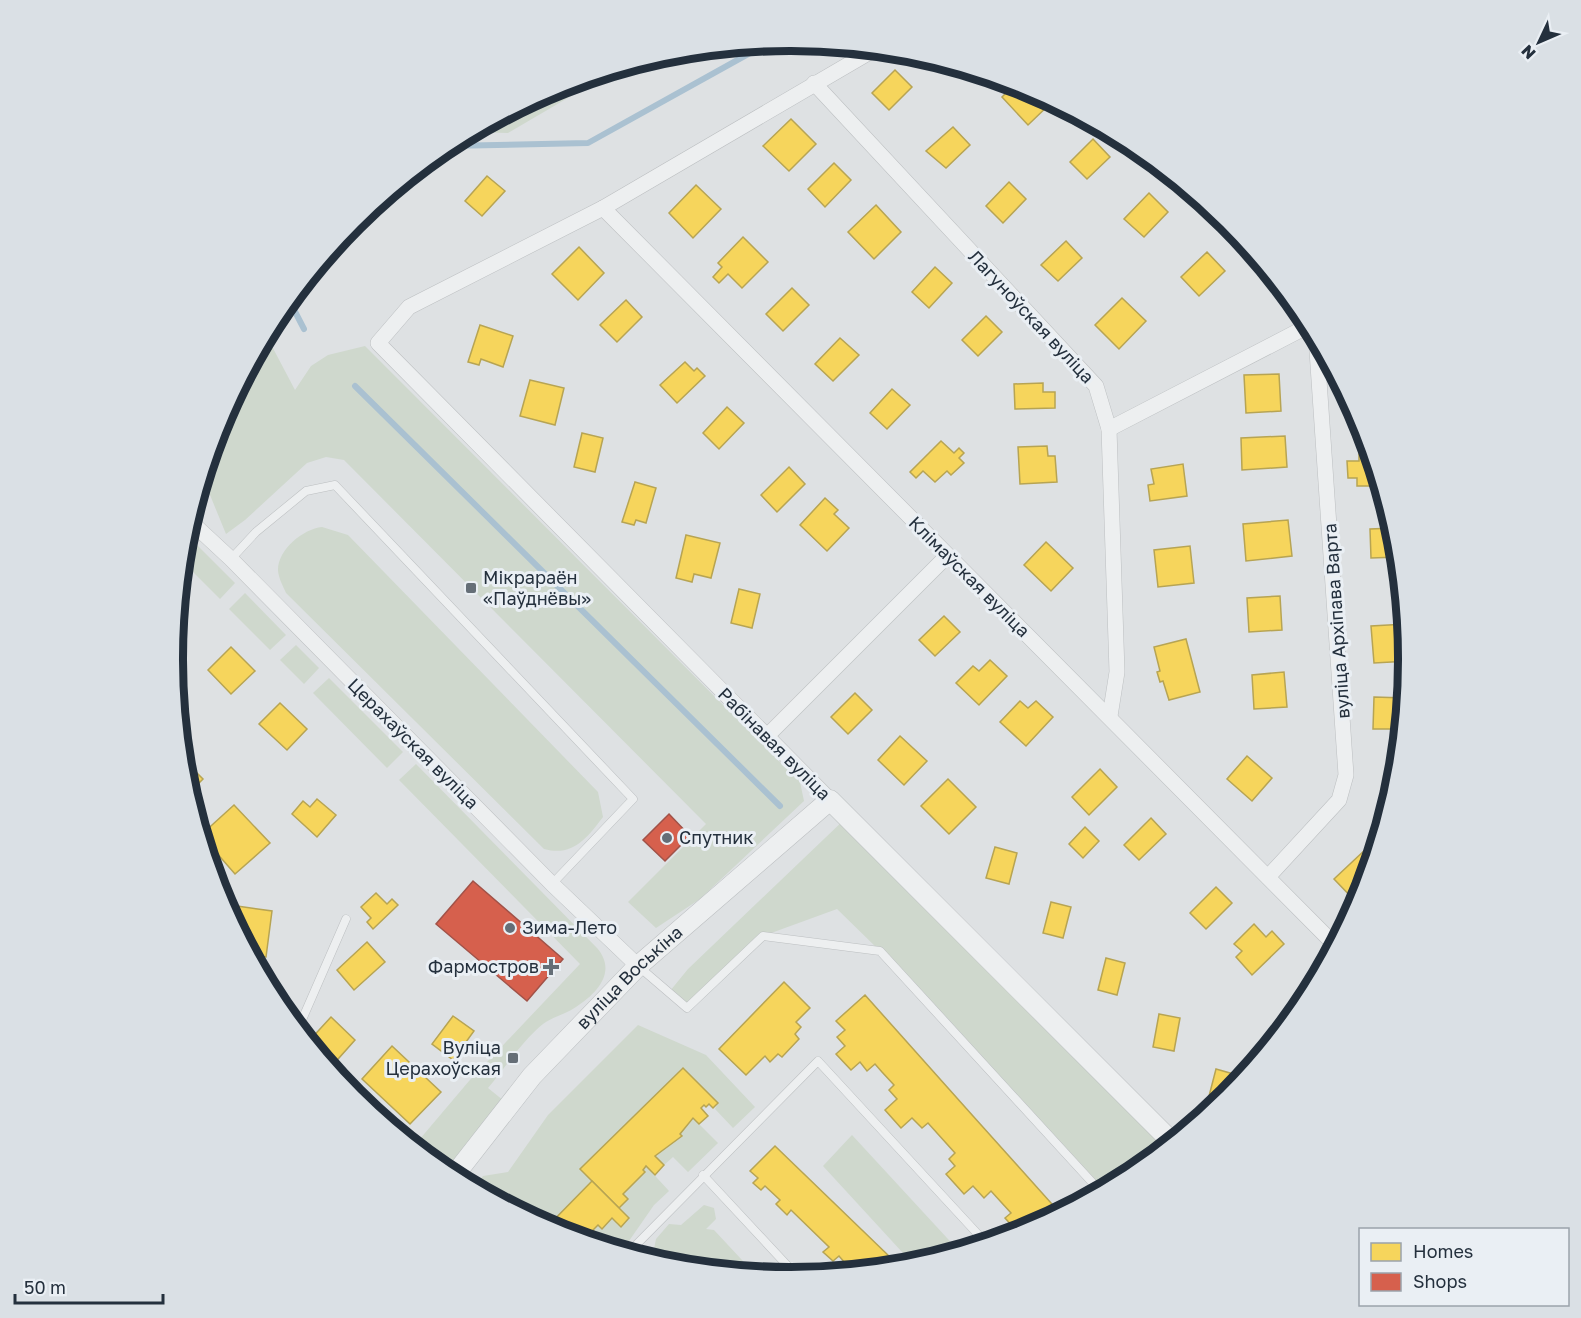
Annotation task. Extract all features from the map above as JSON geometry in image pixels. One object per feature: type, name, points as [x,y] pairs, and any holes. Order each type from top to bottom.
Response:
[{"type":"street","points":[[603,208],[864,55]]},
{"type":"street","name":"Лагуноўская вуліца","points":[[814,83],[1096,386],[1110,429],[1117,672],[1110,716]]},
{"type":"street","name":"Рабінавая вуліца","points":[[603,208],[409,308],[378,343],[1166,1136]]},
{"type":"street","name":"Клімаўская вуліца","points":[[603,208],[1330,940]]},
{"type":"street","points":[[1110,429],[1301,330]]},
{"type":"street","name":"вуліца Архіпава Варта","points":[[1268,877],[1339,800],[1346,775],[1317,356]]},
{"type":"street","name":"Церахаўская вуліца","points":[[197,527],[231,559],[552,884],[638,966]]},
{"type":"street","points":[[767,736],[947,556]]},
{"type":"street","name":"вуліца Воськіна","points":[[459,1169],[532,1076],[638,966],[830,800]]},
{"type":"lane","points":[[231,559],[256,532],[306,491],[335,485],[633,799],[552,884]]},
{"type":"lane","points":[[302,1020],[346,919]]},
{"type":"lane","points":[[638,966],[687,1008],[763,936],[880,951],[1095,1185]]},
{"type":"lane","points":[[634,1246],[818,1061],[980,1237]]},
{"type":"lane","points":[[703,1175],[789,1267]]},
{"type":"shaded area","points":[[590,85],[508,133],[486,132],[558,97]]},
{"type":"shaded area","points":[[271,344],[295,390],[311,366],[328,355],[365,346],[800,782],[804,801],[700,899],[656,928],[628,902],[706,824],[344,460],[326,457],[307,463],[245,520],[226,534],[210,495],[205,495],[229,426],[245,390]]},
{"type":"shaded area","points":[[322,527],[348,535],[598,792],[603,817],[578,844],[563,850],[544,849],[286,593],[278,571],[286,548],[299,536]]},
{"type":"shaded area","points":[[194,542],[235,583],[220,599],[190,569]]},
{"type":"shaded area","points":[[245,593],[286,635],[270,650],[229,609]]},
{"type":"shaded area","points":[[296,645],[319,668],[304,684],[280,660]]},
{"type":"shaded area","points":[[329,678],[403,752],[387,768],[313,693]]},
{"type":"shaded area","points":[[416,764],[597,948],[605,965],[605,973],[598,988],[576,1007],[535,1031],[488,1088],[509,1105],[454,1166],[419,1140],[469,1081],[580,964],[399,780]]},
{"type":"shaded area","points":[[847,817],[1166,1136],[1128,1165],[1095,1185],[880,951],[837,909],[763,936],[687,1008],[670,991],[688,969]]},
{"type":"shaded area","points":[[638,1025],[706,1055],[755,1107],[733,1128],[715,1109],[718,1103],[682,1068],[580,1169],[592,1181],[554,1219],[479,1181],[483,1176],[508,1172],[548,1115]]},
{"type":"shaded area","points":[[693,1118],[718,1143],[688,1172],[673,1157],[664,1165],[655,1156],[682,1136],[680,1134]]},
{"type":"shaded area","points":[[852,1135],[953,1245],[905,1256],[823,1166]]},
{"type":"shaded area","points":[[646,1166],[669,1191],[654,1205],[627,1244],[598,1236],[593,1230],[598,1225],[602,1228],[612,1218],[621,1226],[629,1219],[619,1208],[628,1199],[623,1194],[645,1172],[643,1170]]},
{"type":"shaded area","points":[[704,1205],[714,1208],[716,1219],[706,1229],[714,1230],[747,1266],[711,1262],[654,1251],[656,1239],[669,1224],[681,1225]]},
{"type":"building: Homes","points":[[895,70],[912,87],[889,110],[872,93]]},
{"type":"building: Homes","points":[[1008,91],[1046,108],[1028,125],[1002,97]]},
{"type":"building: Homes","points":[[791,119],[816,144],[789,171],[763,146]]},
{"type":"building: Homes","points":[[953,127],[970,145],[946,168],[926,151]]},
{"type":"building: Homes","points":[[1093,139],[1110,157],[1087,179],[1070,162]]},
{"type":"building: Homes","points":[[834,163],[851,180],[825,207],[808,189]]},
{"type":"building: Homes","points":[[487,176],[505,191],[482,216],[465,201]]},
{"type":"building: Homes","points":[[1009,182],[1026,199],[1003,223],[986,206]]},
{"type":"building: Homes","points":[[696,185],[721,209],[693,238],[669,213]]},
{"type":"building: Homes","points":[[1149,193],[1168,212],[1144,237],[1124,219]]},
{"type":"building: Homes","points":[[876,205],[901,232],[874,259],[848,232]]},
{"type":"building: Homes","points":[[743,237],[768,262],[742,288],[728,274],[719,283],[713,277],[722,267],[718,263]]},
{"type":"building: Homes","points":[[1066,241],[1082,258],[1058,281],[1041,265]]},
{"type":"building: Homes","points":[[579,247],[604,273],[578,300],[552,274]]},
{"type":"building: Homes","points":[[1207,252],[1225,271],[1199,296],[1181,277]]},
{"type":"building: Homes","points":[[935,267],[952,283],[929,308],[912,292]]},
{"type":"building: Homes","points":[[792,288],[809,305],[783,331],[766,314]]},
{"type":"building: Homes","points":[[1122,298],[1146,321],[1119,349],[1095,325]]},
{"type":"building: Homes","points":[[626,300],[642,317],[617,342],[600,325]]},
{"type":"building: Homes","points":[[986,316],[1002,332],[978,356],[962,340]]},
{"type":"building: Homes","points":[[480,325],[513,336],[503,367],[481,359],[479,365],[468,362]]},
{"type":"building: Homes","points":[[840,338],[859,355],[833,381],[815,364]]},
{"type":"building: Homes","points":[[685,362],[694,371],[697,368],[705,376],[677,403],[660,385]]},
{"type":"building: Homes","points":[[1279,374],[1281,411],[1246,413],[1244,375]]},
{"type":"building: Homes","points":[[530,380],[564,388],[555,425],[520,416]]},
{"type":"building: Homes","points":[[1043,383],[1043,392],[1055,392],[1055,408],[1015,409],[1014,384]]},
{"type":"building: Homes","points":[[892,389],[910,405],[887,429],[870,413]]},
{"type":"building: Homes","points":[[727,407],[744,423],[719,449],[703,433]]},
{"type":"building: Homes","points":[[582,433],[603,438],[595,472],[574,467]]},
{"type":"building: Homes","points":[[1285,436],[1287,467],[1242,470],[1241,438]]},
{"type":"building: Homes","points":[[941,441],[954,453],[959,448],[964,453],[959,458],[964,463],[951,475],[947,471],[935,482],[923,471],[916,478],[910,472]]},
{"type":"building: Homes","points":[[1047,446],[1048,456],[1055,456],[1057,482],[1020,484],[1018,447]]},
{"type":"building: Homes","points":[[1359,454],[1362,454],[1373,486],[1357,486],[1357,478],[1348,478],[1347,461],[1359,461]]},
{"type":"building: Homes","points":[[1183,464],[1187,496],[1150,501],[1148,485],[1154,484],[1151,469]]},
{"type":"building: Homes","points":[[789,467],[805,484],[777,512],[761,495]]},
{"type":"building: Homes","points":[[635,482],[656,488],[646,523],[636,520],[634,525],[622,522]]},
{"type":"building: Homes","points":[[825,498],[838,510],[834,514],[849,528],[827,551],[800,525]]},
{"type":"building: Homes","points":[[1288,520],[1292,556],[1246,561],[1243,524]]},
{"type":"building: Homes","points":[[1384,528],[1390,557],[1371,558],[1370,529]]},
{"type":"building: Homes","points":[[686,535],[720,543],[711,578],[694,574],[692,582],[676,578]]},
{"type":"building: Homes","points":[[1046,542],[1073,568],[1051,591],[1024,565]]},
{"type":"building: Homes","points":[[1190,546],[1194,583],[1158,587],[1154,550]]},
{"type":"building: Homes","points":[[739,589],[760,594],[752,628],[731,623]]},
{"type":"building: Homes","points":[[1280,596],[1282,630],[1249,632],[1247,598]]},
{"type":"building: Homes","points":[[944,616],[960,632],[935,656],[919,640]]},
{"type":"building: Homes","points":[[1397,625],[1398,662],[1374,663],[1371,626]]},
{"type":"building: Homes","points":[[1186,639],[1200,692],[1169,700],[1163,681],[1160,682],[1157,672],[1160,671],[1154,647]]},
{"type":"building: Homes","points":[[231,647],[255,671],[231,694],[208,670]]},
{"type":"building: Homes","points":[[990,660],[1007,676],[979,705],[956,683],[973,666],[979,671]]},
{"type":"building: Homes","points":[[1284,672],[1287,707],[1254,709],[1252,675]]},
{"type":"building: Homes","points":[[855,693],[872,710],[848,734],[831,717]]},
{"type":"building: Homes","points":[[1374,697],[1397,698],[1394,729],[1373,729]]},
{"type":"building: Homes","points":[[1020,701],[1028,708],[1036,701],[1053,717],[1026,746],[1000,722]]},
{"type":"building: Homes","points":[[280,703],[307,729],[287,750],[259,724]]},
{"type":"building: Homes","points":[[900,736],[927,761],[904,785],[878,760]]},
{"type":"building: Homes","points":[[1247,756],[1272,778],[1252,801],[1227,779]]},
{"type":"building: Homes","points":[[193,769],[203,779],[196,786]]},
{"type":"building: Homes","points":[[1100,769],[1117,787],[1089,815],[1072,797]]},
{"type":"building: Homes","points":[[948,779],[976,807],[949,834],[921,806]]},
{"type":"building: Homes","points":[[317,799],[336,815],[317,837],[292,814],[303,801],[310,807]]},
{"type":"building: Homes","points":[[234,805],[270,843],[235,874],[214,849],[207,829]]},
{"type":"building: Homes","points":[[1151,818],[1166,834],[1139,860],[1124,845]]},
{"type":"building: Homes","points":[[1085,827],[1099,841],[1083,858],[1069,844]]},
{"type":"building: Homes","points":[[995,847],[1017,853],[1009,884],[986,878]]},
{"type":"building: Homes","points":[[1367,848],[1350,896],[1334,879]]},
{"type":"building: Homes","points":[[1216,887],[1232,903],[1206,929],[1190,913]]},
{"type":"building: Homes","points":[[376,893],[387,904],[392,899],[398,905],[373,929],[367,922],[371,918],[361,907]]},
{"type":"building: Homes","points":[[1051,902],[1071,907],[1063,938],[1043,933]]},
{"type":"building: Homes","points":[[237,906],[272,911],[266,957],[260,956]]},
{"type":"building: Homes","points":[[1254,924],[1266,937],[1272,931],[1284,944],[1252,975],[1236,957],[1242,951],[1234,944]]},
{"type":"building: Homes","points":[[367,942],[385,962],[354,990],[337,970]]},
{"type":"building: Homes","points":[[1106,958],[1125,963],[1117,995],[1098,990]]},
{"type":"building: Homes","points":[[784,982],[810,1008],[796,1022],[801,1027],[795,1034],[799,1039],[782,1057],[778,1054],[770,1062],[765,1056],[746,1075],[719,1049]]},
{"type":"building: Homes","points":[[865,995],[1054,1206],[1012,1225],[1005,1218],[1011,1213],[991,1191],[984,1198],[973,1186],[964,1194],[946,1174],[955,1166],[949,1159],[955,1153],[928,1123],[922,1128],[912,1118],[901,1128],[885,1110],[897,1099],[889,1090],[894,1085],[875,1064],[867,1071],[860,1062],[851,1070],[836,1054],[845,1046],[837,1037],[845,1030],[836,1021]]},
{"type":"building: Homes","points":[[1159,1014],[1180,1018],[1174,1051],[1153,1047]]},
{"type":"building: Homes","points":[[453,1016],[474,1031],[453,1060],[432,1044]]},
{"type":"building: Homes","points":[[331,1017],[355,1040],[335,1062],[314,1036]]},
{"type":"building: Homes","points":[[392,1046],[441,1092],[410,1124],[362,1079]]},
{"type":"building: Homes","points":[[683,1068],[718,1103],[713,1108],[709,1104],[706,1107],[704,1105],[701,1108],[708,1116],[699,1124],[693,1118],[680,1134],[682,1136],[655,1156],[664,1165],[655,1175],[646,1166],[643,1170],[645,1172],[623,1194],[628,1199],[619,1208],[580,1169]]},
{"type":"building: Homes","points":[[1216,1069],[1234,1074],[1220,1089],[1208,1100]]},
{"type":"building: Homes","points":[[775,1146],[891,1258],[846,1264],[839,1256],[833,1261],[823,1252],[829,1247],[791,1210],[787,1215],[776,1204],[780,1200],[765,1186],[761,1190],[753,1183],[758,1178],[750,1171]]},
{"type":"building: Homes","points":[[592,1181],[629,1218],[621,1227],[612,1218],[602,1229],[598,1225],[593,1230],[598,1236],[554,1219]]},
{"type":"building: Shops","name":"Спутник","points":[[669,814],[690,836],[665,861],[643,840]]},
{"type":"building: Shops","points":[[473,881],[563,959],[527,1001],[436,924]]},
{"type":"waterway","points":[[465,146],[588,143],[752,52]]},
{"type":"waterway","points":[[294,309],[304,329]]},
{"type":"waterway","points":[[355,386],[780,806]]},
{"type":"place","name":"Мікрараён «Паўднёвы»","points":[[471,588]]},
{"type":"place","name":"Спутник","points":[[667,838]]},
{"type":"place","name":"Зима-Лето","points":[[510,928]]},
{"type":"place","name":"Фармостров","points":[[551,967]]},
{"type":"place","name":"Вуліца Церахоўская","points":[[513,1058]]}]
